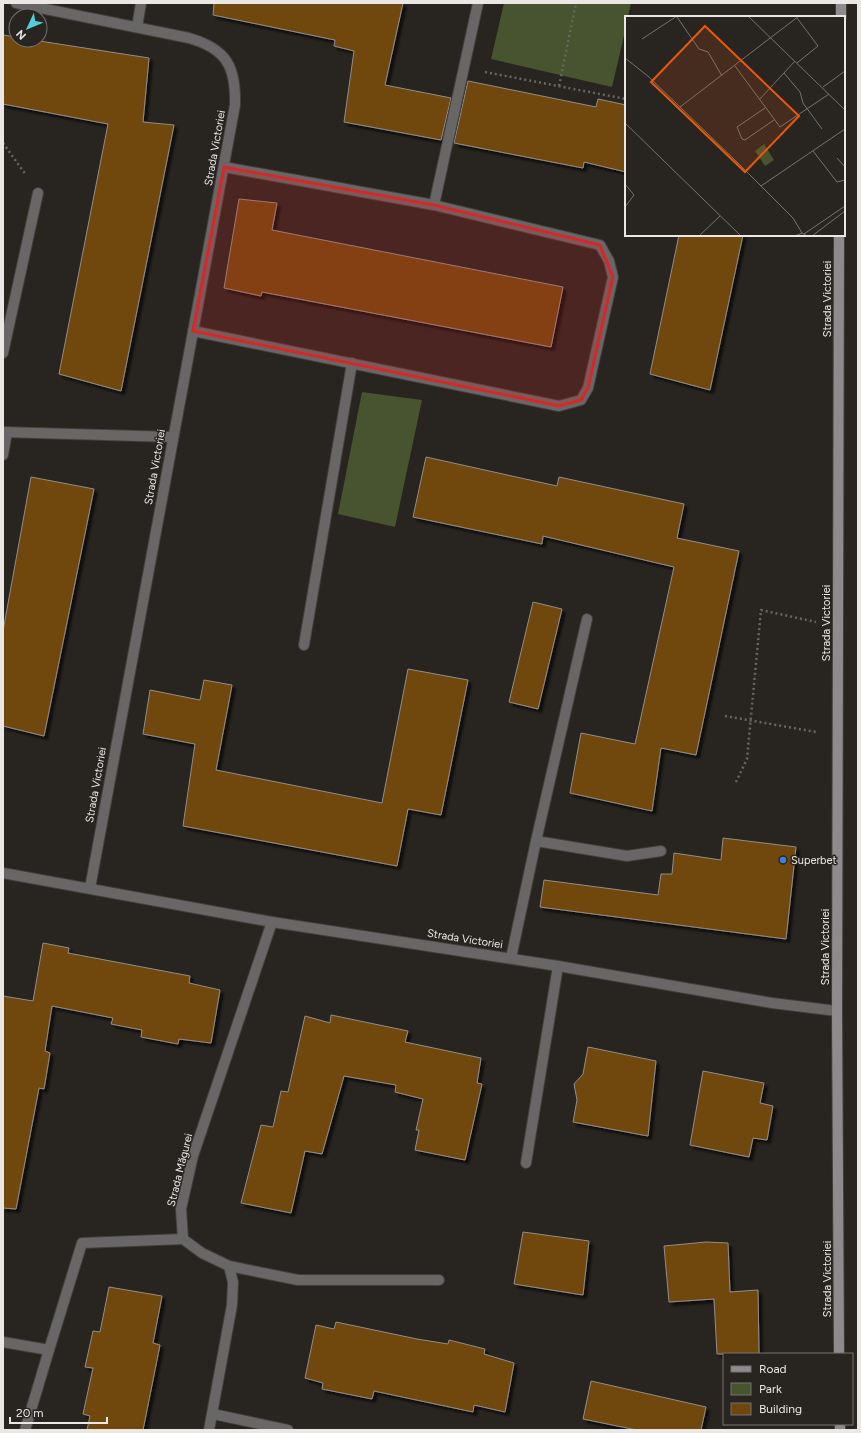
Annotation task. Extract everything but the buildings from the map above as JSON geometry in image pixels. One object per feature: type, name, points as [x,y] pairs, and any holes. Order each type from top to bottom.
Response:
[{"type":"street","points":[[16,3],[137,27],[141,3]]},
{"type":"street","points":[[434,205],[478,3]]},
{"type":"street","points":[[841,3],[841,16]]},
{"type":"street","name":"Strada Victoriei","points":[[90,888],[235,106],[236,85],[230,65],[220,53],[207,43],[137,27]]},
{"type":"street","points":[[193,331],[559,406],[581,400],[588,388],[613,277],[609,261],[600,245],[434,205],[224,167]]},
{"type":"street","points":[[3,353],[38,193]]},
{"type":"street","name":"Strada Victoriei","points":[[839,236],[837,1011],[839,1353]]},
{"type":"street","points":[[304,645],[352,364]]},
{"type":"street","points":[[3,455],[5,432],[173,437]]},
{"type":"street","points":[[511,958],[536,841],[587,619]]},
{"type":"street","points":[[536,841],[627,856],[661,851]]},
{"type":"street","name":"Strada Victoriei","points":[[3,873],[272,922],[511,958],[772,1003],[837,1011]]},
{"type":"street","name":"Strada Măgurei","points":[[183,1238],[181,1210],[193,1156],[272,922]]},
{"type":"street","points":[[526,1163],[558,966]]},
{"type":"street","points":[[25,1430],[82,1243],[183,1238],[202,1253],[229,1266],[298,1280],[439,1280]]},
{"type":"street","points":[[209,1430],[232,1305],[233,1282],[229,1266]]},
{"type":"street","points":[[3,1342],[49,1350]]},
{"type":"street","points":[[213,1414],[288,1430]]},
{"type":"path","points":[[559,86],[576,3]]},
{"type":"path","points":[[465,68],[625,100]]},
{"type":"path","points":[[3,143],[38,193]]},
{"type":"path","points":[[736,782],[748,760],[750,721],[761,610],[838,626]]},
{"type":"path","points":[[724,716],[838,736]]},
{"type":"highlighted area","points":[[224,167],[434,205],[600,245],[613,277],[588,388],[581,400],[559,406],[193,331]]},
{"type":"green space","points":[[504,3],[631,3],[628,16],[625,16],[625,31],[612,87],[491,59]]},
{"type":"green space","points":[[362,392],[422,400],[395,527],[338,514]]},
{"type":"place","name":"Superbet","points":[[783,860]]}]
